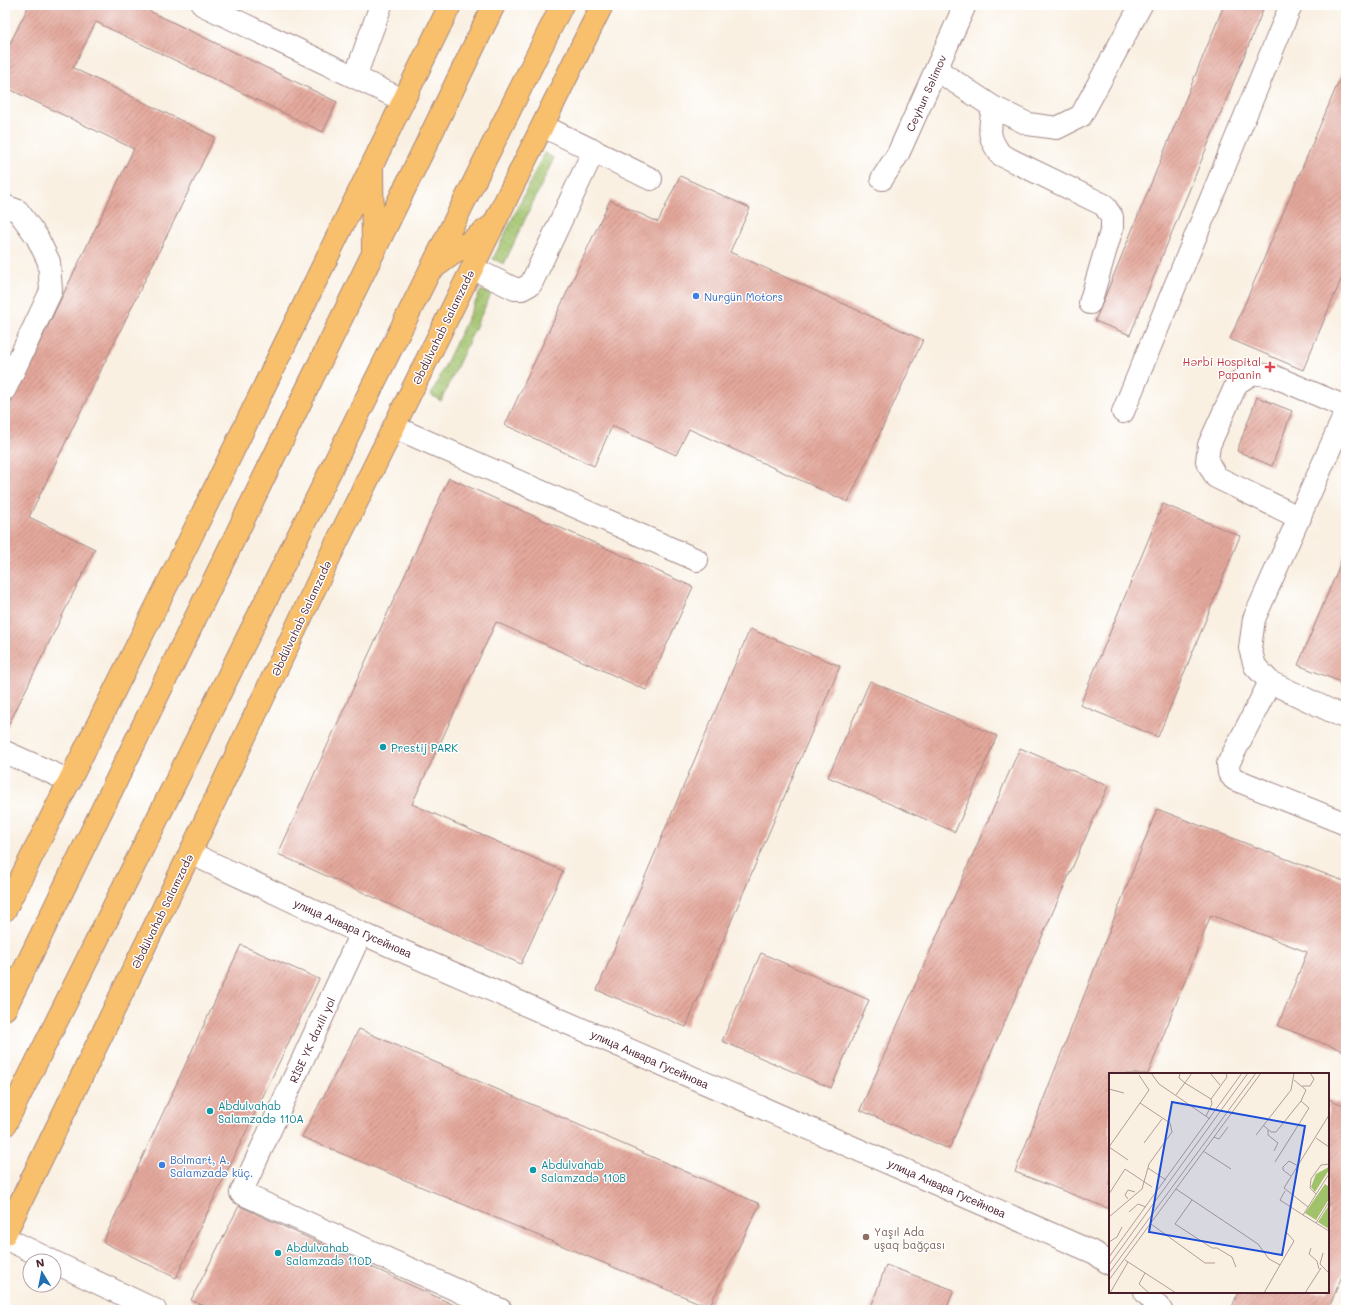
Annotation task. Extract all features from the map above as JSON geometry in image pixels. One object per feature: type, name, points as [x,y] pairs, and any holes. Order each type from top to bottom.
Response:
[{"type":"main road","points":[[5,910],[192,534],[450,5]]},
{"type":"main road","points":[[5,1009],[494,5]]},
{"type":"main road","points":[[5,1125],[562,5]]},
{"type":"main road","points":[[585,38],[587,5]]},
{"type":"main road","name":"Əbdülvahab Salamzadə","points":[[5,1234],[190,853],[330,556],[602,5]]},
{"type":"main road","points":[[372,166],[373,254]]},
{"type":"main road","points":[[430,271],[493,225]]},
{"type":"street","points":[[203,5],[403,100]]},
{"type":"street","points":[[355,77],[381,5]]},
{"type":"street","name":"Ceyhun Səlimov","points":[[882,179],[898,154],[966,5]]},
{"type":"street","points":[[937,70],[992,107],[1028,124],[1057,128],[1082,116],[1141,5]]},
{"type":"street","points":[[1123,412],[1292,5]]},
{"type":"street","points":[[992,107],[990,134],[993,144],[1001,155],[1104,205],[1112,217],[1112,228],[1090,302]]},
{"type":"street","points":[[543,126],[651,178]]},
{"type":"street","points":[[472,268],[515,288],[522,289],[531,284],[594,150]]},
{"type":"street","points":[[5,206],[18,211],[37,236],[49,262],[51,291],[5,389]]},
{"type":"street","points":[[1300,518],[1216,477],[1207,461],[1209,445],[1237,383],[1253,373],[1273,376],[1346,407]]},
{"type":"street","points":[[1346,412],[1254,619],[1250,648],[1255,666],[1270,682],[1346,718]]},
{"type":"street","points":[[394,427],[697,560]]},
{"type":"street","points":[[1270,682],[1228,764],[1229,773],[1234,779],[1346,824]]},
{"type":"street","points":[[5,752],[70,781]]},
{"type":"street","name":"улица Анвара Гусейнова","points":[[190,853],[361,933],[1095,1253],[1109,1263]]},
{"type":"street","name":"RİSE YK daxili yol","points":[[361,933],[241,1193],[501,1310]]},
{"type":"street","points":[[5,1238],[36,1253]]},
{"type":"street","points":[[62,1265],[155,1310]]},
{"type":"street","points":[[1146,1293],[1161,1310]]},
{"type":"green space","points":[[544,153],[554,158],[504,264],[493,259]]},
{"type":"green space","points":[[481,290],[491,294],[441,401],[431,395]]},
{"type":"building","points":[[29,5],[137,5],[337,102],[323,132],[96,22],[73,68],[215,137],[29,517],[95,549],[5,732],[5,414],[134,149],[5,87],[5,54]]},
{"type":"building","points":[[1224,5],[1265,5],[1130,335],[1095,321]]},
{"type":"building","points":[[1346,64],[1346,268],[1303,370],[1230,339]]},
{"type":"building","name":"Nurgün Motors","points":[[680,176],[750,208],[730,252],[923,340],[848,502],[689,429],[676,455],[612,426],[594,466],[505,425],[610,200],[658,222]]},
{"type":"building","points":[[1257,397],[1292,411],[1272,466],[1237,451]]},
{"type":"building","name":"Prestij PARK","points":[[449,478],[693,587],[646,690],[496,622],[412,804],[563,871],[521,964],[278,854]]},
{"type":"building","points":[[1163,504],[1240,536],[1158,737],[1080,705]]},
{"type":"building","points":[[1346,550],[1346,684],[1298,665]]},
{"type":"building","points":[[750,629],[840,666],[686,1027],[597,990]]},
{"type":"building","points":[[870,681],[997,736],[955,832],[828,777]]},
{"type":"building","points":[[1020,748],[1108,786],[949,1149],[860,1110]]},
{"type":"building","points":[[1157,809],[1346,882],[1346,1052],[1278,1026],[1307,952],[1211,915],[1148,1073],[1109,1073],[1109,1209],[1015,1172]]},
{"type":"building","name":"Abdulvahab Salamzadə 110A","points":[[241,945],[319,979],[176,1278],[103,1242]]},
{"type":"building","points":[[761,953],[869,1000],[831,1088],[722,1041]]},
{"type":"building","name":"Abdulvahab Salamzadə 110B","points":[[359,1029],[760,1204],[709,1307],[302,1137]]},
{"type":"building","points":[[1329,1099],[1346,1106],[1346,1266],[1328,1310],[1231,1310],[1238,1293],[1329,1293]]},
{"type":"building","name":"Abdulvahab Salamzadə 110D","points":[[239,1206],[465,1310],[212,1310],[191,1300]]},
{"type":"building","points":[[886,1265],[954,1290],[946,1310],[870,1310]]},
{"type":"place","name":"Nurgün Motors","points":[[696,296]]},
{"type":"place","name":"Hərbi Hospital Papanin","points":[[1270,367]]},
{"type":"place","name":"Prestij PARK","points":[[383,747]]},
{"type":"place","name":"Abdulvahab Salamzadə 110A","points":[[210,1111]]},
{"type":"place","name":"Bolmart, A. Salamzadə küç.","points":[[162,1165]]},
{"type":"place","name":"Abdulvahab Salamzadə 110B","points":[[533,1170]]},
{"type":"place","name":"Yaşıl Ada uşaq bağçası","points":[[866,1237]]},
{"type":"place","name":"Abdulvahab Salamzadə 110D","points":[[278,1253]]}]
